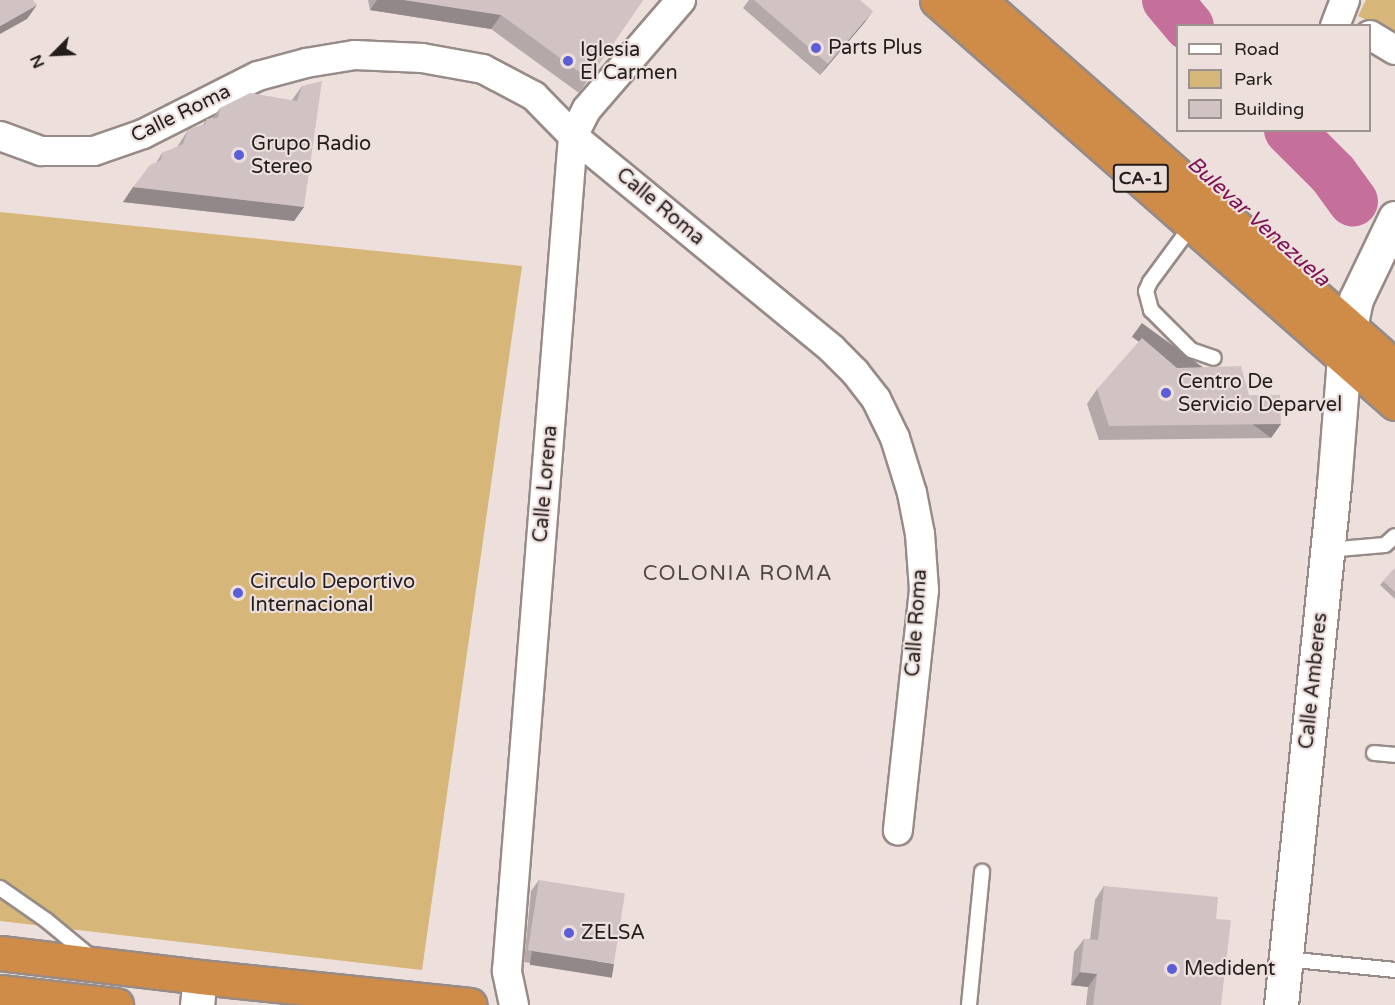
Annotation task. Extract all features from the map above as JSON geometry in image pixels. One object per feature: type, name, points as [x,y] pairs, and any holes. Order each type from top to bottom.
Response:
[{"type":"highway","name":"CA-1","points":[[937,0],[1193,224],[1346,342],[1395,367]]},
{"type":"highway","name":"CA-1","points":[[979,0],[1346,342],[1395,403]]},
{"type":"highway","points":[[0,953],[100,964],[198,991],[470,1005]]},
{"type":"highway","points":[[4,996],[116,1005]]},
{"type":"street","name":"Calle Lorena","points":[[514,1005],[507,971],[573,136],[586,109],[681,0]]},
{"type":"street","points":[[1371,36],[1395,50]]},
{"type":"street","name":"Calle Roma","points":[[0,136],[41,151],[94,151],[143,134],[258,76],[306,63],[355,56],[422,58],[483,69],[534,96],[573,136],[832,349],[855,372],[876,399],[895,438],[912,493],[920,534],[924,590],[898,831]]},
{"type":"street","name":"Calle Amberes","points":[[1281,1005],[1346,342],[1356,299],[1395,218]]},
{"type":"lane","points":[[1193,224],[1150,282],[1146,291],[1151,310],[1191,350],[1214,358]]},
{"type":"lane","points":[[1327,550],[1385,545],[1395,536]]},
{"type":"lane","points":[[1374,753],[1395,755]]},
{"type":"lane","points":[[969,1005],[982,872]]},
{"type":"lane","points":[[0,888],[46,920],[100,964]]},
{"type":"lane","points":[[1285,959],[1395,970]]},
{"type":"green space","points":[[1366,0],[1395,0],[1395,33],[1358,16]]},
{"type":"green space","name":"Circulo Deportivo Internacional","points":[[0,212],[522,266],[422,970],[0,921]]},
{"type":"building","points":[[0,0],[33,0],[37,5],[0,26]]},
{"type":"building","name":"Iglesia El Carmen","points":[[404,0],[643,0],[589,79],[501,15]]},
{"type":"building","name":"Parts Plus","points":[[754,0],[860,0],[873,11],[828,64]]},
{"type":"building","name":"Grupo Radio Stereo","points":[[322,81],[304,207],[133,187],[150,165],[161,160],[162,153],[183,144],[188,130],[205,125],[207,119],[218,118],[220,108],[250,93],[297,101],[302,86]]},
{"type":"building","name":"Centro De Servicio Deparvel","points":[[1142,338],[1177,368],[1241,366],[1249,395],[1280,395],[1281,424],[1109,426],[1097,389]]},
{"type":"building","points":[[1395,568],[1395,592],[1383,581]]},
{"type":"building","name":"ZELSA","points":[[539,880],[625,894],[614,964],[528,950]]},
{"type":"building","points":[[1104,886],[1218,897],[1216,919],[1231,920],[1221,1005],[1093,1005],[1097,974],[1080,972],[1084,939],[1098,940]]},
{"type":"waterway","points":[[1167,0],[1187,24]]},
{"type":"waterway","points":[[1291,132],[1333,174],[1353,202]]},
{"type":"place","name":"Parts Plus","points":[[816,48]]},
{"type":"place","name":"Iglesia El Carmen","points":[[568,61]]},
{"type":"place","name":"Grupo Radio Stereo","points":[[239,155]]},
{"type":"place","name":"Centro De Servicio Deparvel","points":[[1166,393]]},
{"type":"place","name":"Circulo Deportivo Internacional","points":[[238,593]]},
{"type":"place","name":"ZELSA","points":[[569,933]]},
{"type":"place","name":"Medident","points":[[1172,969]]},
{"type":"district","name":"COLONIA ROMA","points":[[738,574]]},
{"type":"water label","name":"Bulevar Venezuela","points":[[1258,222]]}]
